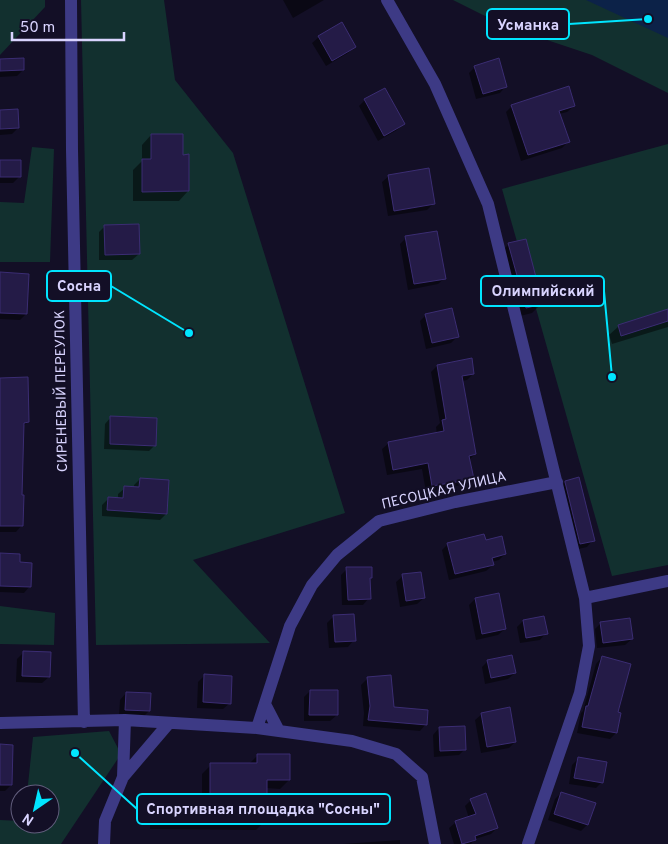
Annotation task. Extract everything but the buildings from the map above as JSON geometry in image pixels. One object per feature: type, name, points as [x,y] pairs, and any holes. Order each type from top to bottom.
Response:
[{"type":"street","name":"СИРЕНЕВЫЙ ПЕРЕУЛОК","points":[[71,0],[72,150],[84,722]]},
{"type":"street","points":[[387,0],[435,84],[488,204],[585,598],[588,646],[580,693],[528,844]]},
{"type":"street","name":"ПЕСОЦКАЯ УЛИЦА","points":[[257,728],[290,626],[312,585],[337,556],[379,521],[455,502],[556,482]]},
{"type":"street","points":[[585,598],[668,581]]},
{"type":"street","points":[[265,704],[279,731]]},
{"type":"street","points":[[123,777],[125,720]]},
{"type":"street","points":[[0,723],[125,720],[257,728],[352,741],[396,754],[422,776],[435,844]]},
{"type":"street","points":[[104,844],[105,820],[123,777],[169,723]]},
{"type":"green space","points":[[0,0],[45,0],[45,7],[0,55]]},
{"type":"green space","points":[[81,0],[164,0],[175,80],[233,153],[345,513],[193,560],[270,643],[96,645]]},
{"type":"green space","points":[[453,0],[668,0],[668,93],[592,55],[483,15]]},
{"type":"green space","points":[[668,144],[668,565],[612,576],[502,189]]},
{"type":"green space","points":[[32,147],[54,149],[50,262],[0,262],[0,202],[24,203]]},
{"type":"green space","points":[[0,606],[55,613],[54,645],[0,644]]},
{"type":"green space","points":[[109,731],[121,754],[61,844],[0,844],[0,820],[10,820],[10,834],[60,834],[60,784],[28,784],[33,737]]},
{"type":"water","points":[[586,0],[668,0],[668,38]]},
{"type":"place","name":"Усманка","points":[[648,19]]},
{"type":"place","name":"Сосна","points":[[189,333]]},
{"type":"place","name":"Олимпийский","points":[[612,377]]},
{"type":"place","name":"Спортивная площадка \"Сосны\"","points":[[75,753]]}]
